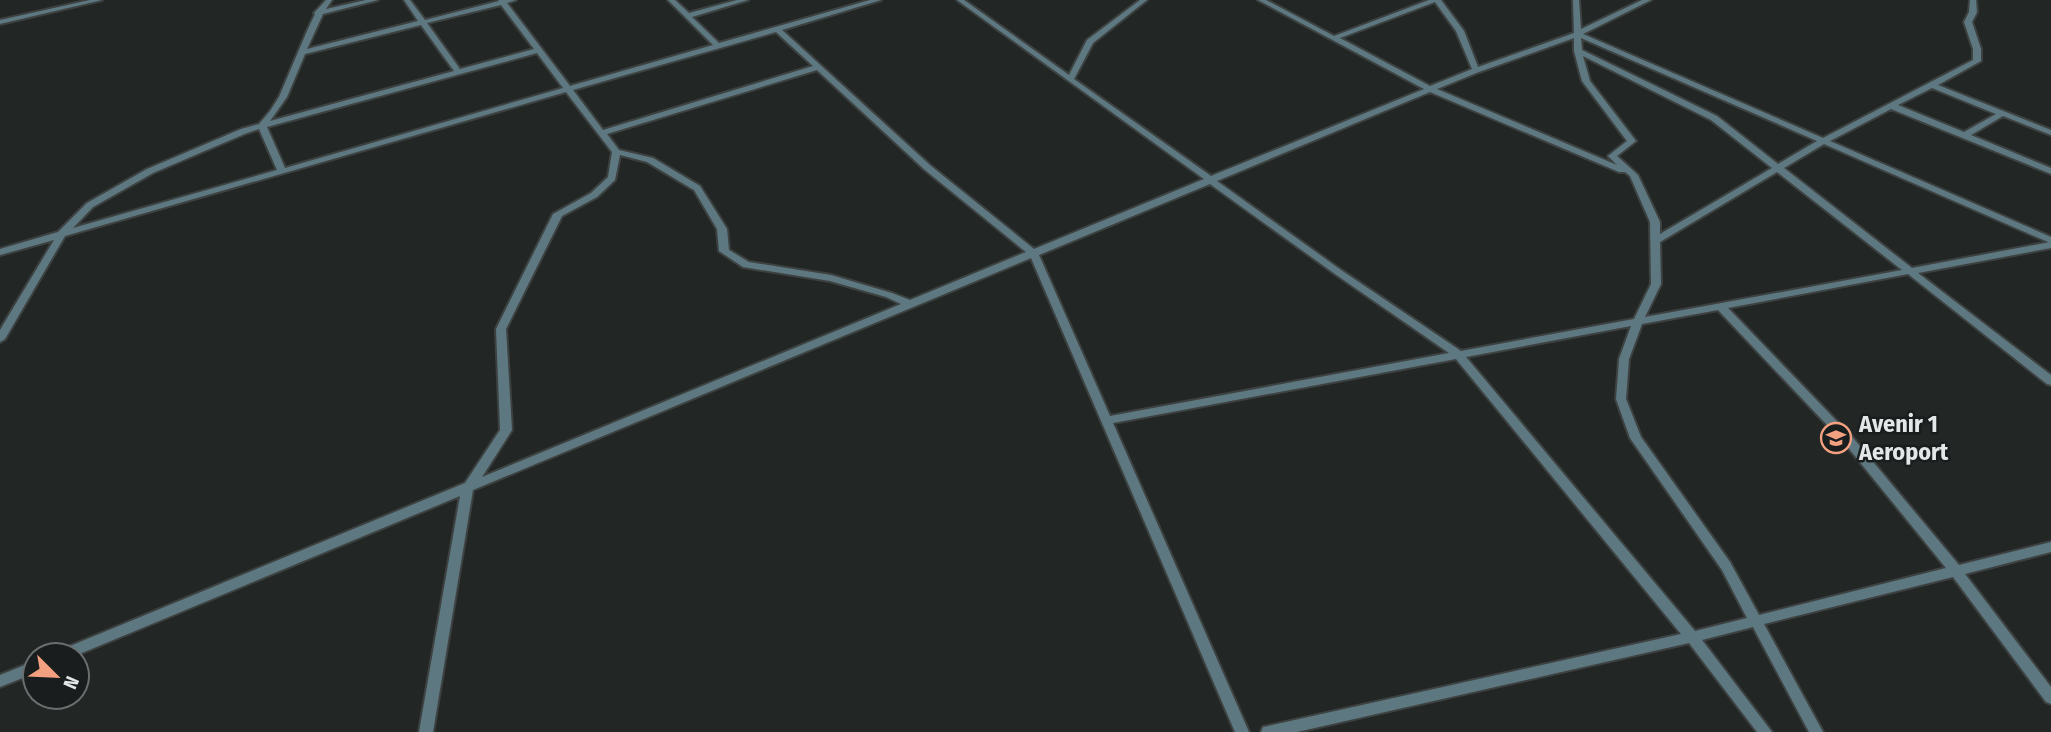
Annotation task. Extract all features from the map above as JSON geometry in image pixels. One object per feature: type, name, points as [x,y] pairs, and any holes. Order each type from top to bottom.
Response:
[{"type":"street","points":[[0,22],[99,0]]},
{"type":"street","points":[[262,126],[279,107],[318,13],[329,0]]},
{"type":"street","points":[[318,13],[375,0]]},
{"type":"street","points":[[407,0],[458,72]]},
{"type":"street","points":[[302,52],[513,0]]},
{"type":"street","points":[[671,0],[718,46]]},
{"type":"street","points":[[687,16],[746,0]]},
{"type":"street","points":[[847,0],[855,7]]},
{"type":"street","points":[[0,252],[878,0]]},
{"type":"street","points":[[960,0],[1209,181],[1459,355],[1692,637],[1765,732]]},
{"type":"street","points":[[1070,80],[1090,42],[1144,0]]},
{"type":"street","points":[[1261,0],[1430,89],[1634,175]]},
{"type":"street","points":[[1334,38],[1436,0],[1461,31],[1476,70]]},
{"type":"street","points":[[1576,0],[1578,51],[1586,81],[1632,141],[1612,156],[1634,175],[1655,222],[1656,284],[1637,323],[1624,359],[1621,399],[1636,438],[1726,566],[1816,732]]},
{"type":"street","points":[[91,644],[1476,70],[1577,34],[1648,0]]},
{"type":"street","points":[[1655,241],[1823,141],[1977,61],[1977,49],[1968,22],[1973,12],[1973,0]]},
{"type":"street","points":[[502,1],[617,152],[650,160],[697,188],[722,229],[724,251],[746,265],[831,278],[889,295],[911,305]]},
{"type":"street","points":[[778,29],[928,168],[1034,254],[1242,732]]},
{"type":"street","points":[[1577,34],[2051,243]]},
{"type":"street","points":[[0,339],[4,327],[61,234],[90,205],[150,171],[221,139],[262,126],[539,50]]},
{"type":"street","points":[[1578,51],[1714,118],[2051,381]]},
{"type":"street","points":[[601,133],[819,67]]},
{"type":"street","points":[[1932,85],[2051,133]]},
{"type":"street","points":[[1892,106],[2051,171]]},
{"type":"street","points":[[1965,135],[2003,113]]},
{"type":"street","points":[[262,126],[280,169],[284,171]]},
{"type":"street","points":[[426,732],[467,490],[506,430],[502,329],[558,214],[594,195],[612,178],[617,152]]},
{"type":"street","points":[[1108,419],[1637,323],[2051,243]]},
{"type":"street","points":[[1720,306],[1850,442],[1956,571],[2051,698]]},
{"type":"street","points":[[1268,732],[1692,637],[2051,547]]},
{"type":"street","points":[[0,681],[21,673]]},
{"type":"place","name":"Avenir 1 Aeroport","points":[[1836,438]]}]
